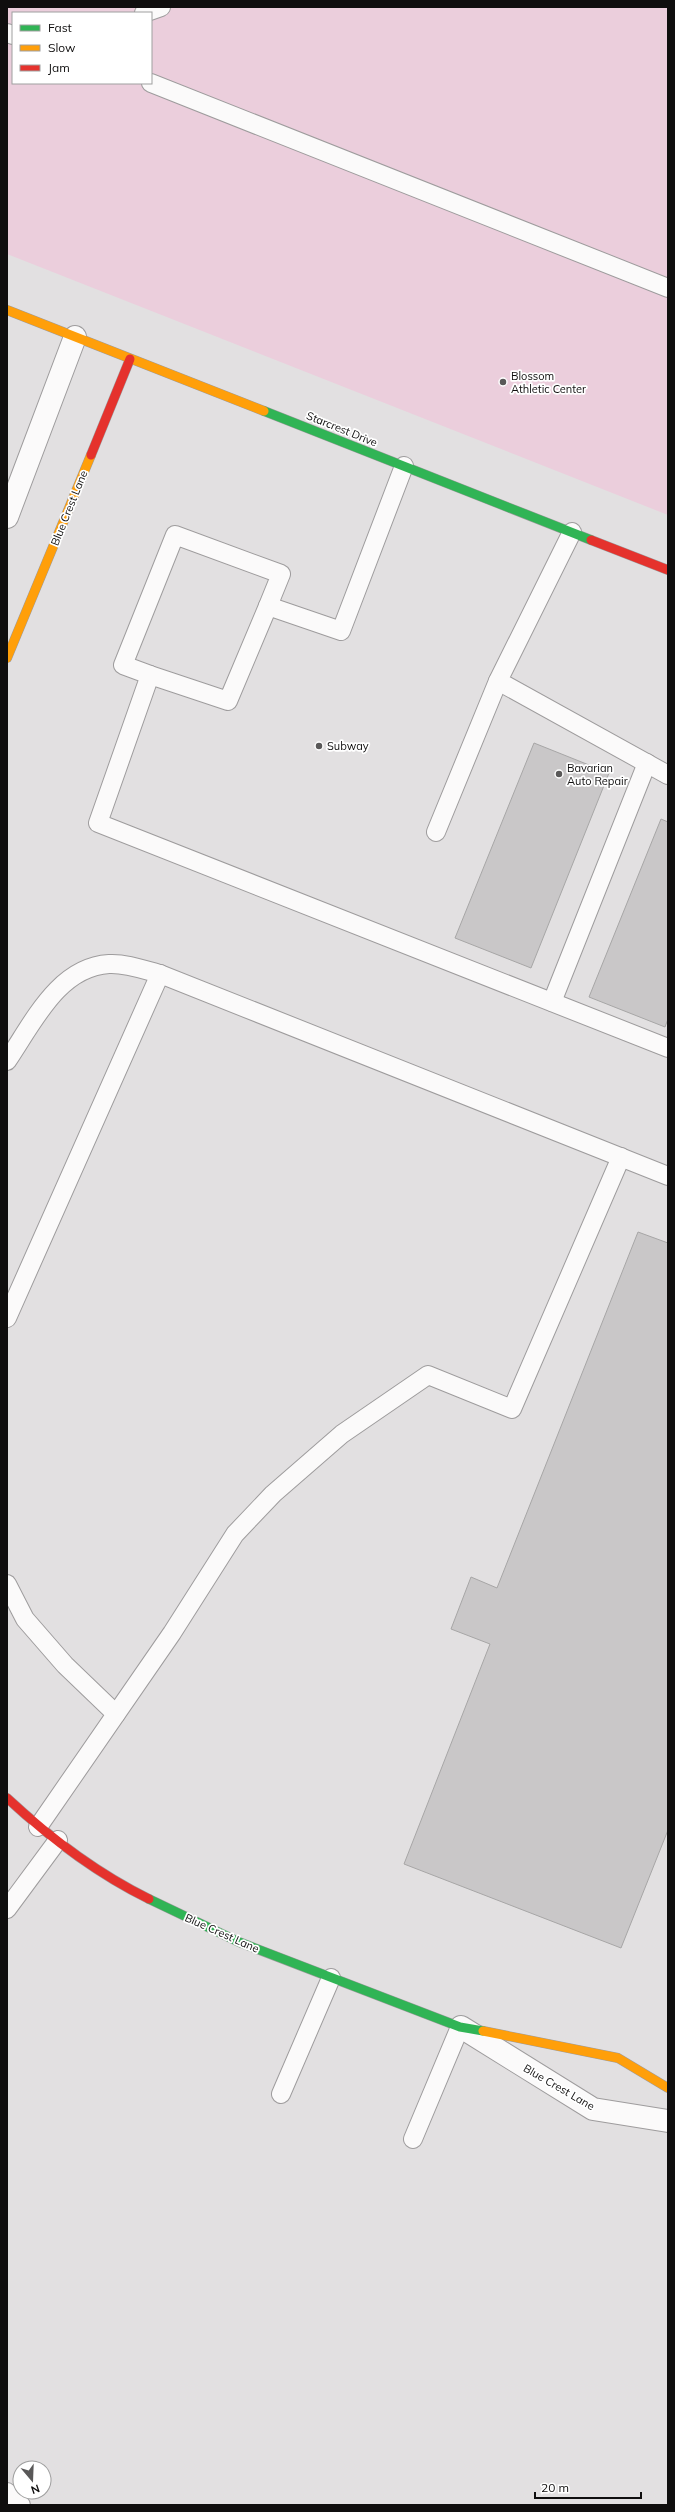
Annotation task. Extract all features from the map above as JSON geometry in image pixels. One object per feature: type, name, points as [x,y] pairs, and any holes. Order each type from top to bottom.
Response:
[{"type":"street","name":"Starcrest Drive","points":[[7,310],[668,570]]},
{"type":"street","points":[[7,518],[75,336]]},
{"type":"street","name":"Blue Crest Lane","points":[[7,658],[130,358]]},
{"type":"street","name":"Blue Crest Lane","points":[[7,1798],[38,1827],[86,1861],[145,1897],[239,1942],[460,2027],[618,2058],[668,2088]]},
{"type":"street","name":"Blue Crest Lane","points":[[460,2027],[593,2109],[668,2121]]},
{"type":"lane","points":[[147,12],[161,7]]},
{"type":"lane","points":[[152,83],[668,288]]},
{"type":"lane","points":[[268,606],[341,632],[404,466]]},
{"type":"lane","points":[[436,832],[498,681],[572,532]]},
{"type":"lane","points":[[175,535],[281,574],[228,701],[150,675],[123,665],[175,535]]},
{"type":"lane","points":[[150,675],[98,823],[668,1048]]},
{"type":"lane","points":[[498,681],[668,775]]},
{"type":"lane","points":[[552,1002],[647,763]]},
{"type":"lane","points":[[7,1061],[61,983],[84,969],[110,964],[160,974],[668,1176]]},
{"type":"lane","points":[[7,1318],[160,974]]},
{"type":"lane","points":[[38,1827],[172,1633],[235,1534],[273,1494],[342,1434],[428,1375],[512,1409],[621,1157]]},
{"type":"lane","points":[[7,1584],[25,1619],[65,1665],[116,1714]]},
{"type":"lane","points":[[7,1909],[58,1840]]},
{"type":"lane","points":[[281,2094],[331,1978]]},
{"type":"lane","points":[[413,2138],[460,2027]]},
{"type":"lane","points":[[7,2492],[21,2505]]},
{"type":"shaded area","name":"Blossom Athletic Center","points":[[7,7],[668,7],[668,515],[7,254]]},
{"type":"building","points":[[534,743],[609,773],[531,968],[455,938]]},
{"type":"building","points":[[661,819],[668,822],[668,1019],[665,1027],[589,997]]},
{"type":"building","points":[[638,1232],[668,1243],[668,1830],[621,1948],[404,1864],[490,1644],[451,1629],[471,1577],[497,1588]]},
{"type":"traffic: fast","points":[[264,411],[591,540]]},
{"type":"traffic: fast","points":[[149,1899],[239,1942],[460,2027],[483,2031]]},
{"type":"traffic: slow","points":[[7,310],[264,411]]},
{"type":"traffic: slow","points":[[7,658],[91,455]]},
{"type":"traffic: slow","points":[[483,2031],[618,2058],[668,2088]]},
{"type":"traffic: jam","points":[[91,455],[130,359]]},
{"type":"traffic: jam","points":[[591,540],[668,570]]},
{"type":"traffic: jam","points":[[7,1798],[56,1840],[92,1866],[149,1899]]},
{"type":"place","name":"Blossom Athletic Center","points":[[503,382]]},
{"type":"place","name":"Subway","points":[[319,746]]},
{"type":"place","name":"Bavarian Auto Repair","points":[[559,774]]}]
